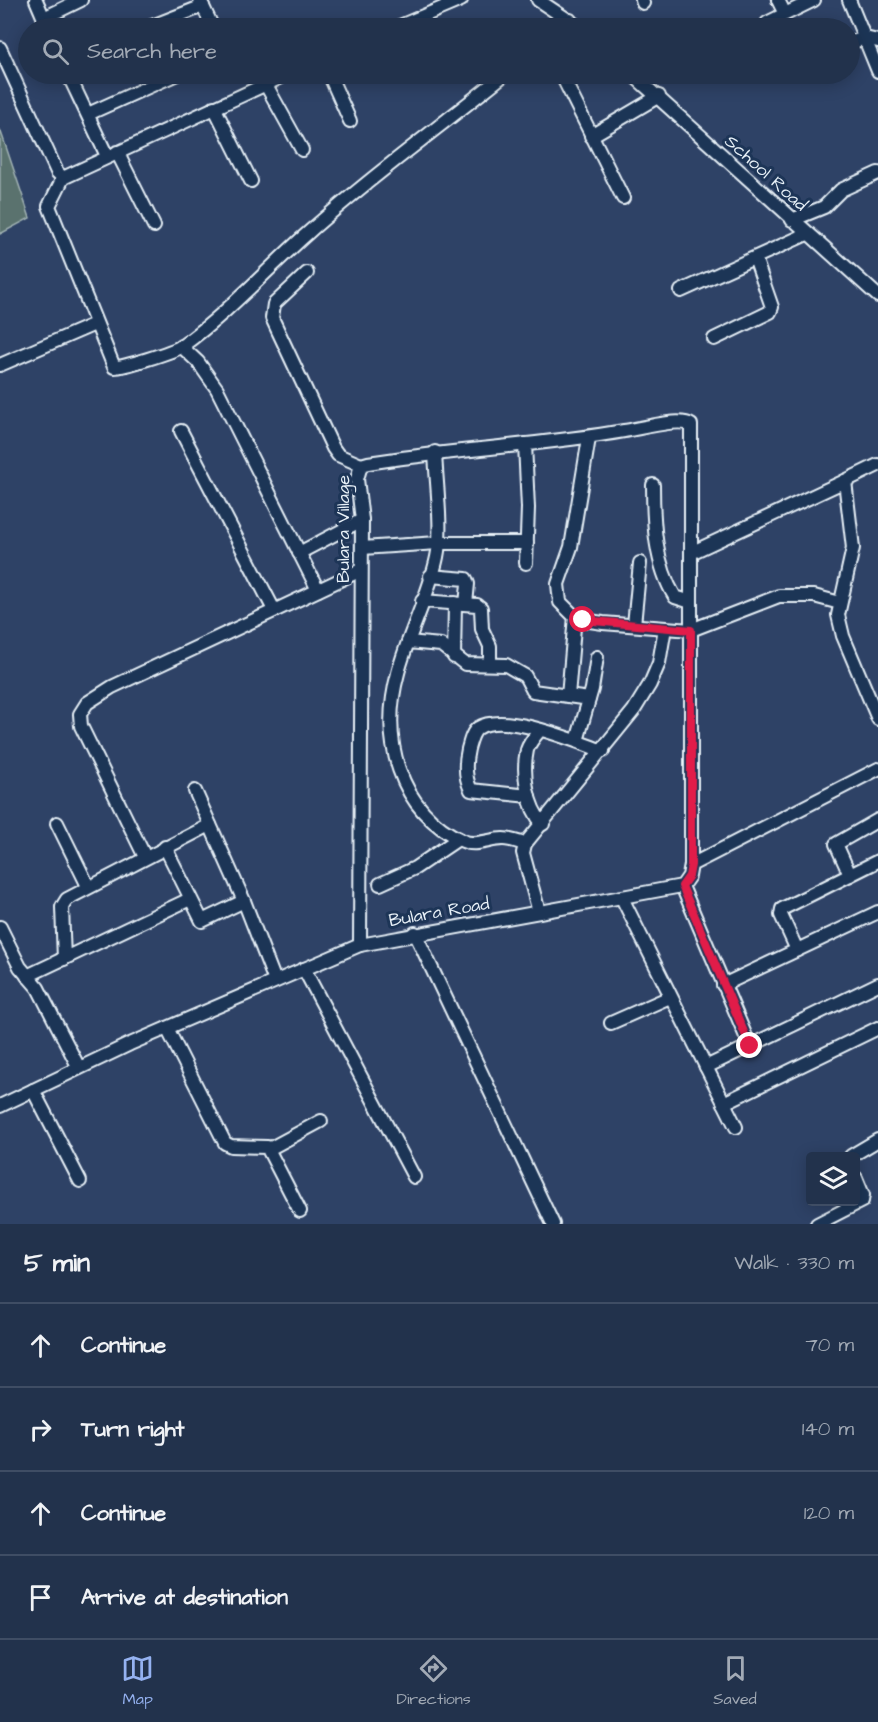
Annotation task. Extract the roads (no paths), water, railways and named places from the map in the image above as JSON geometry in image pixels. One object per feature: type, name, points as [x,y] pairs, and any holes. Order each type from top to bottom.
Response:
[{"type":"street","points":[[36,0],[44,18]]},
{"type":"street","points":[[54,18],[81,0]]},
{"type":"street","points":[[419,18],[461,0]]},
{"type":"street","points":[[540,0],[567,18]]},
{"type":"street","points":[[778,0],[785,14]]},
{"type":"street","points":[[777,18],[814,0]]},
{"type":"street","points":[[849,0],[857,18]]},
{"type":"street","points":[[169,18],[201,3],[208,18]]},
{"type":"street","points":[[860,26],[878,71]]},
{"type":"street","points":[[860,40],[865,38],[878,41]]},
{"type":"street","points":[[0,48],[57,172],[63,178]]},
{"type":"street","points":[[73,84],[88,114],[154,226]]},
{"type":"street","points":[[88,114],[155,84]]},
{"type":"street","points":[[253,84],[214,107],[63,178],[49,206],[111,363],[119,368],[181,346],[239,300],[301,240],[492,84]]},
{"type":"street","points":[[266,84],[302,150]]},
{"type":"street","points":[[333,84],[350,122]]},
{"type":"street","points":[[566,84],[623,198]]},
{"type":"street","name":"School Road","points":[[644,84],[878,296]]},
{"type":"street","points":[[591,136],[659,96]]},
{"type":"street","points":[[214,107],[251,182]]},
{"type":"street","points":[[792,220],[824,207],[841,190],[878,173]]},
{"type":"street","points":[[681,291],[807,234]]},
{"type":"street","points":[[714,339],[770,312],[772,307],[756,258]]},
{"type":"street","points":[[307,273],[274,304],[272,318],[333,448],[338,456],[361,465]]},
{"type":"street","points":[[0,365],[95,324]]},
{"type":"street","points":[[181,346],[198,362],[217,389],[318,590]]},
{"type":"street","name":"Bulara Village","points":[[360,945],[362,520],[357,479],[361,465],[435,452],[589,438],[676,422],[691,425],[693,552]]},
{"type":"street","points":[[181,431],[274,610]]},
{"type":"street","points":[[589,438],[571,547],[558,584],[560,602],[575,616],[603,623],[691,630],[779,596],[814,596],[840,603]]},
{"type":"street","points":[[525,444],[528,508],[526,563]]},
{"type":"street","points":[[435,452],[437,557],[398,674],[392,705],[396,759],[405,788],[412,799],[459,839],[475,843],[507,839],[525,844]]},
{"type":"street","points":[[750,1046],[682,886],[689,876],[691,865],[693,552],[878,465]]},
{"type":"street","points":[[845,481],[854,548],[838,615],[843,636],[878,719]]},
{"type":"street","points":[[653,484],[653,517],[662,564],[675,597],[692,602]]},
{"type":"street","points":[[299,553],[362,520]]},
{"type":"street","points":[[362,548],[438,543],[527,543]]},
{"type":"street","points":[[634,625],[640,563]]},
{"type":"street","points":[[145,857],[81,726],[80,714],[87,703],[112,687],[362,570]]},
{"type":"street","points":[[430,576],[466,579],[468,584],[461,604],[454,657]]},
{"type":"street","points":[[422,601],[481,608],[482,629],[490,646],[490,663]]},
{"type":"street","points":[[568,696],[575,616]]},
{"type":"street","points":[[539,912],[523,853],[525,844],[603,751],[650,684],[659,663],[665,628]]},
{"type":"street","points":[[408,642],[434,643],[465,664],[490,663],[519,671],[533,691],[589,699]]},
{"type":"street","points":[[577,741],[589,699],[597,657]]},
{"type":"street","points":[[529,796],[471,790],[467,782],[467,754],[475,731],[479,727],[490,724],[517,725],[577,741],[603,751]]},
{"type":"street","points":[[540,730],[527,751],[529,796],[533,810],[543,824]]},
{"type":"street","points":[[691,865],[878,769]]},
{"type":"street","points":[[195,791],[244,901],[275,981]]},
{"type":"street","points":[[850,875],[836,843],[878,820]]},
{"type":"street","points":[[57,823],[88,886]]},
{"type":"street","points":[[64,959],[62,907],[67,899],[88,886],[210,825]]},
{"type":"street","points":[[380,884],[415,868],[459,839]]},
{"type":"street","points":[[165,847],[202,921],[244,901]]},
{"type":"street","points":[[797,950],[781,915],[782,909],[878,861]]},
{"type":"street","name":"Bulara Road","points":[[0,1106],[167,1028],[360,945],[415,933],[682,886]]},
{"type":"street","points":[[622,898],[736,1127]]},
{"type":"street","points":[[27,976],[190,900]]},
{"type":"street","points":[[723,985],[878,912]]},
{"type":"street","points":[[0,927],[20,967],[38,988],[79,1068]]},
{"type":"street","points":[[415,933],[553,1224]]},
{"type":"street","points":[[304,969],[414,1177]]},
{"type":"street","points":[[706,1067],[878,984]]},
{"type":"street","points":[[611,1023],[670,997]]},
{"type":"street","points":[[167,1028],[225,1143],[231,1146],[261,1145],[269,1149],[300,1210]]},
{"type":"street","points":[[724,1103],[878,1028]]},
{"type":"street","points":[[33,1090],[80,1181]]},
{"type":"street","points":[[269,1149],[321,1121]]},
{"type":"street","points":[[858,1152],[878,1140]]},
{"type":"street","points":[[860,1189],[863,1195],[860,1202]]},
{"type":"street","points":[[817,1224],[852,1206]]}]
